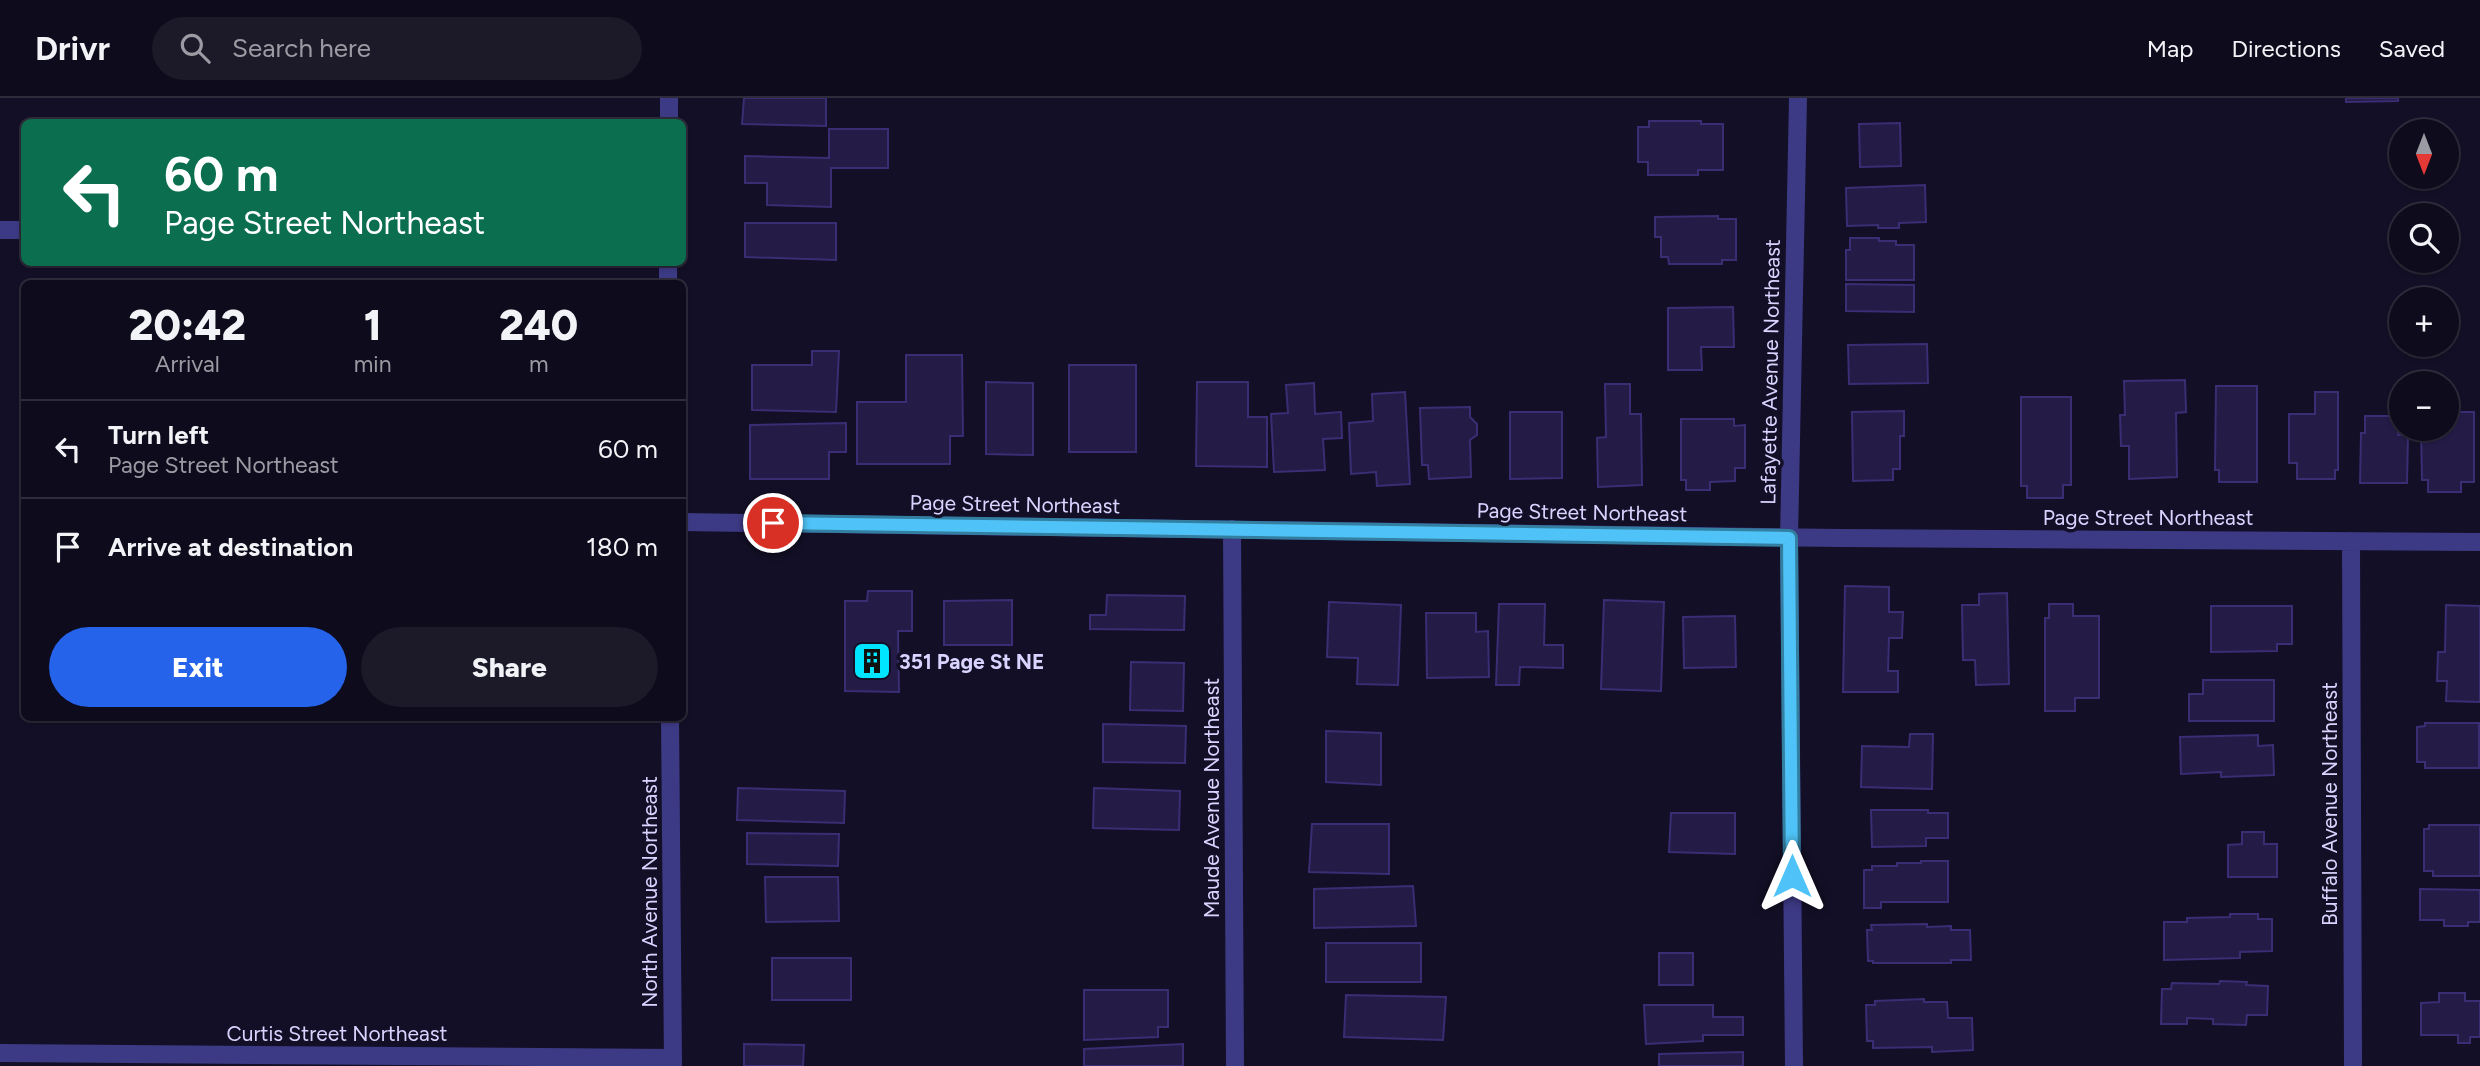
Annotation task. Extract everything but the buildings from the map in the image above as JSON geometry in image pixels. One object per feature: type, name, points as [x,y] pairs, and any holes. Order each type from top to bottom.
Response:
[{"type":"street","points":[[669,98],[669,119]]},
{"type":"street","name":"Lafayette Avenue Northeast","points":[[1794,1066],[1789,538],[1798,98]]},
{"type":"street","points":[[0,230],[21,230]]},
{"type":"street","name":"Page Street Northeast","points":[[686,522],[1789,538],[2480,542]]},
{"type":"street","name":"Maude Avenue Northeast","points":[[1232,530],[1235,1066]]},
{"type":"street","name":"Buffalo Avenue Northeast","points":[[2351,541],[2353,1066]]},
{"type":"street","name":"North Avenue Northeast","points":[[670,721],[673,1062]]},
{"type":"street","name":"Curtis Street Northeast","points":[[0,1052],[673,1062]]},
{"type":"place","name":"351 Page St NE","points":[[872,661]]},
{"type":"route","points":[[773,523],[1789,538],[1792,876]]}]
